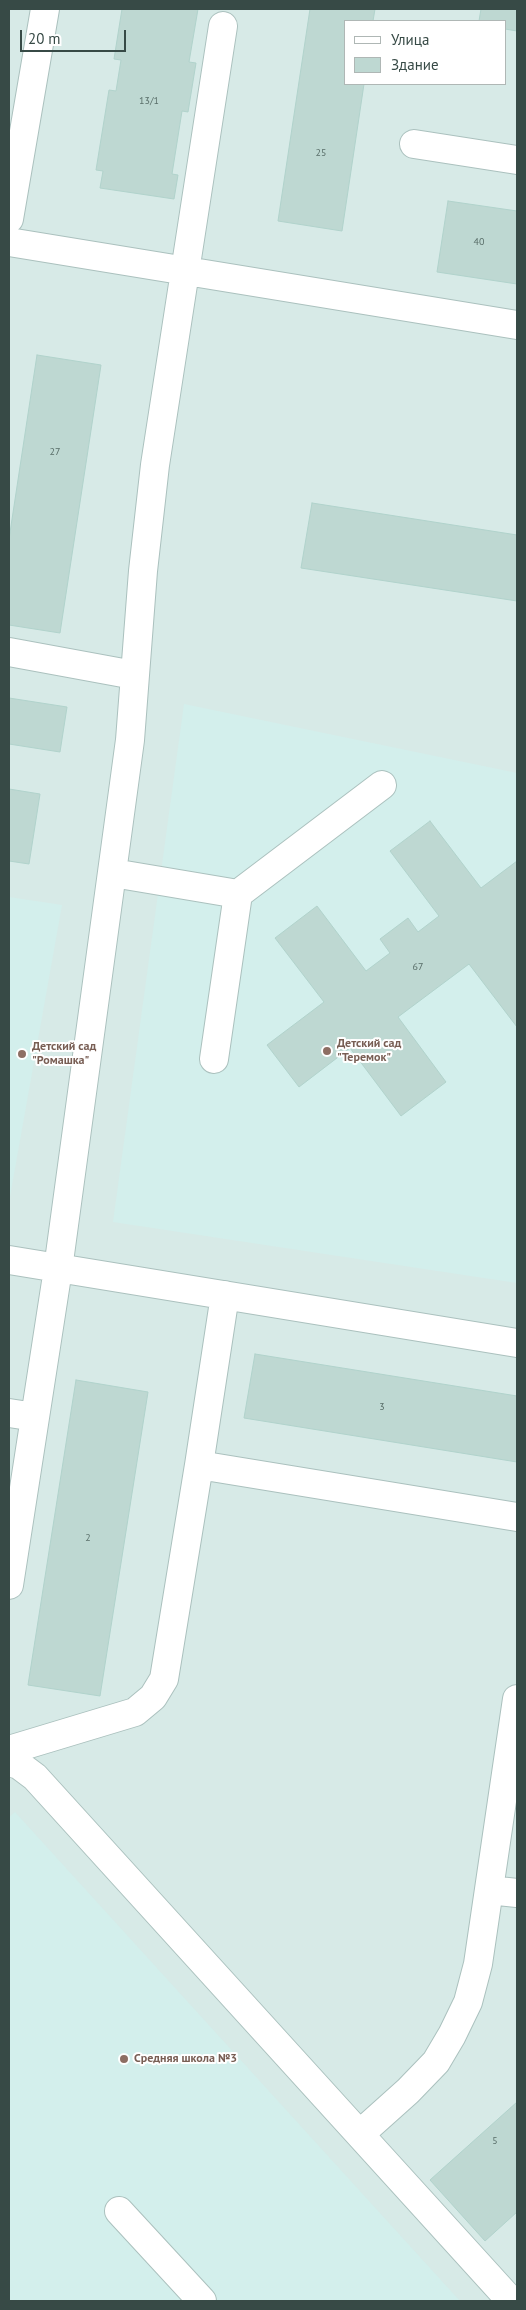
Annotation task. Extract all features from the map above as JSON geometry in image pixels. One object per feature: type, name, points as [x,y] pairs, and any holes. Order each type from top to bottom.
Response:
[{"type":"lane","points":[[9,219],[45,9]]},
{"type":"lane","points":[[9,1585],[22,1415],[58,1269],[130,740],[134,675],[155,466],[223,26]]},
{"type":"lane","points":[[414,144],[517,160]]},
{"type":"lane","points":[[9,242],[517,325]]},
{"type":"lane","points":[[9,652],[134,675]]},
{"type":"lane","points":[[214,1059],[238,894],[382,785]]},
{"type":"lane","points":[[113,873],[238,894]]},
{"type":"lane","points":[[9,1260],[517,1343]]},
{"type":"lane","points":[[9,1750],[135,1712],[153,1697],[164,1679],[226,1295]]},
{"type":"lane","points":[[199,1465],[517,1517]]},
{"type":"lane","points":[[360,2134],[415,2084],[436,2062],[468,2002],[478,1964],[517,1699]]},
{"type":"lane","points":[[9,1762],[19,1766],[35,1777],[510,2301]]},
{"type":"lane","points":[[489,1890],[517,1893]]},
{"type":"lane","points":[[119,2211],[202,2301]]},
{"type":"shaded area","points":[[9,9],[517,9],[517,2301],[9,2301]]},
{"type":"shaded area","name":"Детский сад \"Теремок\"","points":[[184,704],[517,773],[517,1283],[113,1222]]},
{"type":"shaded area","name":"Детский сад \"Ромашка\"","points":[[9,897],[62,905],[9,1202]]},
{"type":"shaded area","name":"Средняя школа №3","points":[[15,1812],[460,2301],[9,2301],[9,1817]]},
{"type":"building","points":[[122,9],[198,9],[189,62],[196,63],[188,112],[182,111],[172,174],[178,175],[174,199],[100,188],[103,171],[96,170],[109,90],[116,91],[121,60],[114,59]]},
{"type":"building","points":[[310,9],[375,9],[373,20],[344,20],[344,85],[364,85],[342,231],[278,221]]},
{"type":"building","points":[[481,9],[517,9],[517,31],[506,29],[506,20],[479,20]]},
{"type":"building","points":[[448,201],[517,211],[517,284],[437,272]]},
{"type":"building","points":[[37,355],[101,365],[60,633],[9,625],[9,539]]},
{"type":"building","points":[[312,503],[517,535],[517,601],[301,568]]},
{"type":"building","points":[[9,698],[67,707],[60,752],[9,744]]},
{"type":"building","points":[[9,789],[40,794],[29,864],[9,861]]},
{"type":"building","points":[[430,821],[481,888],[517,861],[517,1027],[469,964],[398,1017],[446,1082],[401,1116],[350,1048],[299,1087],[267,1045],[324,1002],[275,938],[317,906],[366,971],[390,953],[380,939],[408,918],[418,932],[439,916],[390,851]]},
{"type":"building","points":[[255,1354],[517,1396],[517,1462],[244,1418]]},
{"type":"building","points":[[76,1380],[148,1392],[100,1696],[28,1685]]},
{"type":"building","points":[[517,2102],[517,2212],[485,2241],[430,2180]]},
{"type":"place","name":"Детский сад \"Теремок\"","points":[[327,1051]]},
{"type":"place","name":"Детский сад \"Ромашка\"","points":[[22,1054]]},
{"type":"place","name":"Средняя школа №3","points":[[124,2059]]}]
